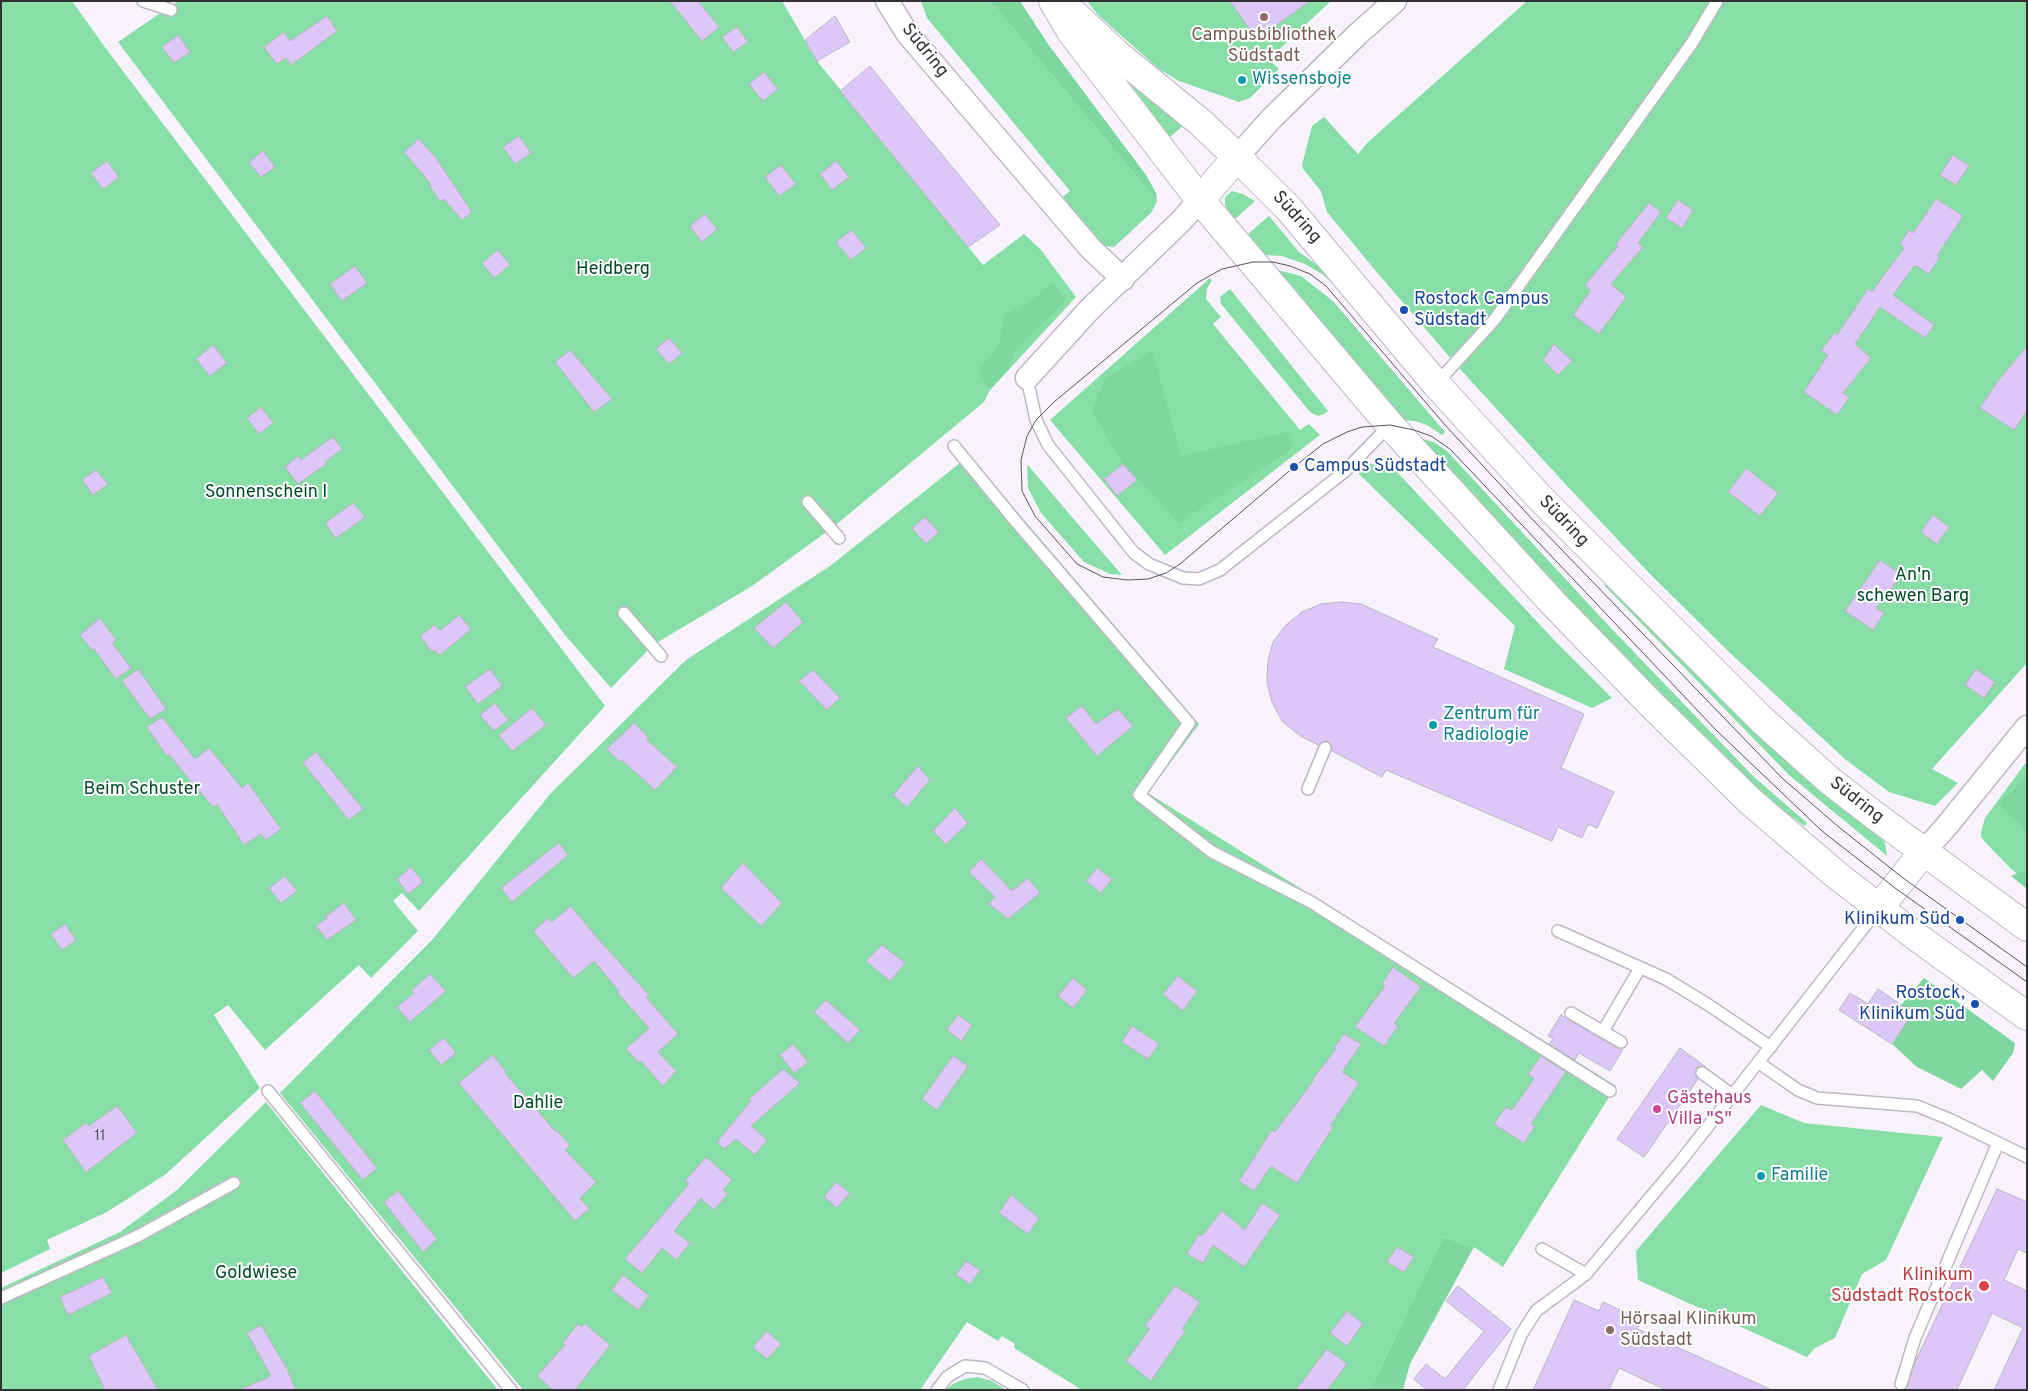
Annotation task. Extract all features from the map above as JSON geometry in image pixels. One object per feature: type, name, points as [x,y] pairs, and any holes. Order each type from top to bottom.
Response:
[{"type":"main road","points":[[1053,1],[1072,33],[1200,200],[1390,425],[1554,604],[1750,801],[1834,873],[1879,908],[2027,1016]]},
{"type":"main road","name":"Südring","points":[[1060,1],[1119,56],[1200,122],[1289,209],[1436,384],[1541,499],[1762,720],[1836,786],[1874,816],[2027,926]]},
{"type":"main road","points":[[1200,200],[1237,157]]},
{"type":"main road","points":[[1879,908],[1924,851]]},
{"type":"street","name":"Südring","points":[[888,1],[907,33],[1091,250],[1123,279]]},
{"type":"street","points":[[1237,157],[1272,119],[1358,34],[1395,1]]},
{"type":"street","points":[[1027,378],[1090,309],[1123,279],[1200,200]]},
{"type":"street","points":[[1924,851],[2027,727]]},
{"type":"lane","points":[[142,1],[171,10]]},
{"type":"lane","points":[[1436,384],[1495,319],[1692,43],[1717,1]]},
{"type":"lane","points":[[1027,378],[1036,420],[1048,445],[1134,553],[1149,564],[1183,578],[1200,579],[1220,570],[1344,472],[1390,425]]},
{"type":"lane","points":[[954,446],[1018,524],[1189,723],[1139,795],[1212,852],[1311,902],[1610,1091]]},
{"type":"lane","points":[[808,502],[839,538]]},
{"type":"lane","points":[[624,613],[661,656]]},
{"type":"lane","points":[[1308,789],[1325,748]]},
{"type":"lane","points":[[1499,1390],[1522,1335],[1536,1311],[1586,1274],[1676,1167],[1879,908]]},
{"type":"lane","points":[[1558,931],[1678,986],[1771,1047]]},
{"type":"lane","points":[[1603,1031],[1640,968]]},
{"type":"lane","points":[[1571,1013],[1621,1042]]},
{"type":"lane","points":[[1758,1063],[1798,1090],[1818,1098],[1917,1106],[2027,1156]]},
{"type":"lane","points":[[1702,1074],[1732,1094]]},
{"type":"lane","points":[[268,1091],[511,1390]]},
{"type":"lane","points":[[1901,1384],[1915,1338],[1998,1143]]},
{"type":"lane","points":[[1,1298],[138,1236],[234,1183]]},
{"type":"lane","points":[[1542,1249],[1586,1274]]},
{"type":"lane","points":[[938,1390],[948,1377],[965,1366],[985,1368],[1023,1390]]},
{"type":"green space","points":[[1,1],[72,1],[107,50],[605,706],[419,911],[402,893],[393,901],[418,931],[371,978],[359,965],[265,1050],[228,1005],[214,1015],[260,1088],[166,1174],[107,1212],[47,1240],[50,1249],[1,1273]]},
{"type":"green space","name":"Heidberg","points":[[178,1],[782,1],[817,61],[983,265],[1024,234],[1041,250],[1076,297],[990,390],[984,402],[832,528],[752,586],[653,645],[611,688],[565,635],[118,42]]},
{"type":"green space","points":[[921,1],[990,1],[1157,201],[1151,213],[1114,247],[1098,245],[1056,203],[1070,191],[927,18]]},
{"type":"green space","points":[[990,1],[1020,1],[1048,44],[1146,175],[1156,193],[1157,201]]},
{"type":"green space","points":[[1087,1],[1230,1],[1257,39],[1303,6],[1300,1],[1331,1],[1269,59],[1279,69],[1250,98],[1239,102],[1179,81],[1159,69],[1098,15]]},
{"type":"green space","name":"An'n schewen Barg","points":[[1527,1],[2027,1],[2027,663],[1932,769],[1958,783],[1935,806],[1889,792],[1846,760],[1729,652],[1650,574],[1459,368],[1375,270],[1327,212],[1321,191],[1303,169],[1302,165],[1312,126],[1324,117],[1358,154],[1368,142]]},
{"type":"green space","points":[[1122,73],[1186,123],[1170,137]]},
{"type":"green space","points":[[1232,191],[1243,194],[1255,201],[1234,220],[1225,205],[1225,197]]},
{"type":"green space","points":[[1269,216],[1299,252],[1320,267],[1339,289],[1322,274],[1305,264],[1282,256],[1263,255],[1247,235]]},
{"type":"green space","points":[[1274,269],[1301,276],[1333,301],[1445,432],[1442,435],[1427,425],[1415,421],[1400,420]]},
{"type":"green space","points":[[1210,278],[1212,280],[1207,289],[1206,299],[1221,317],[1213,324],[1300,430],[1309,424],[1320,435],[1165,555],[1050,420]]},
{"type":"green space","points":[[1053,281],[1066,300],[1014,353],[1008,370],[990,390],[978,371],[999,345],[1004,315],[1034,299]]},
{"type":"green space","points":[[1230,289],[1328,411],[1318,416],[1310,412],[1221,304],[1220,297]]},
{"type":"green space","points":[[1152,350],[1181,456],[1287,432],[1293,448],[1179,523],[1123,464],[1092,411],[1105,379]]},
{"type":"green space","points":[[1415,437],[1434,442],[1447,451],[1609,626],[1753,776],[1807,823],[1804,826],[1756,790],[1600,635]]},
{"type":"green space","name":"Dahlie","points":[[969,456],[1199,724],[1148,793],[1616,1086],[1503,1267],[1474,1247],[1443,1237],[1370,1390],[1082,1390],[1014,1348],[1015,1344],[1002,1336],[998,1341],[967,1322],[920,1390],[523,1390],[280,1093],[433,939],[551,793],[686,660],[830,566]]},
{"type":"green space","points":[[1363,459],[1371,464],[1397,472],[1556,642],[1612,698],[1592,708],[1504,669],[1515,626],[1359,474],[1359,463]]},
{"type":"green space","points":[[1027,464],[1122,575],[1110,574],[1084,562],[1041,513],[1028,488]]},
{"type":"green space","points":[[1606,584],[1878,832],[1885,843],[1887,856],[1789,775],[1604,585]]},
{"type":"green space","points":[[2027,761],[2027,881],[2011,869],[1986,843],[1981,837],[1981,832],[1985,818]]},
{"type":"green space","points":[[2027,775],[2027,835],[2020,824],[1999,805]]},
{"type":"green space","points":[[2027,869],[2027,889],[2011,876]]},
{"type":"green space","points":[[1924,978],[2015,1043],[2013,1053],[1993,1081],[1982,1070],[1961,1089],[1917,1067],[1892,1044],[1912,1013],[1901,1005]]},
{"type":"green space","name":"Goldwiese","points":[[266,1102],[498,1390],[1,1390],[1,1288],[120,1232],[177,1190]]},
{"type":"green space","points":[[1761,1105],[1804,1123],[1943,1137],[1886,1260],[1862,1274],[1835,1338],[1815,1348],[1807,1357],[1638,1280],[1636,1251]]},
{"type":"green space","points":[[1443,1237],[1474,1247],[1410,1364],[1403,1390],[1370,1390]]},
{"type":"green space","points":[[977,1377],[992,1381],[1006,1390],[945,1390],[965,1379]]},
{"type":"building","points":[[670,1],[698,1],[719,27],[702,41]]},
{"type":"building","name":"Campusbibliothek Südstadt","points":[[1230,1],[1310,1],[1257,39]]},
{"type":"building","points":[[327,16],[337,31],[291,65],[286,58],[277,64],[264,47],[284,32],[290,41]]},
{"type":"building","points":[[835,16],[850,42],[817,61],[805,40]]},
{"type":"building","points":[[737,27],[748,42],[733,52],[722,37]]},
{"type":"building","points":[[178,35],[190,52],[174,63],[162,47]]},
{"type":"building","points":[[870,66],[1000,225],[968,247],[840,91]]},
{"type":"building","points":[[764,72],[778,89],[763,101],[749,84]]},
{"type":"building","points":[[519,136],[531,153],[515,164],[503,147]]},
{"type":"building","points":[[419,139],[436,158],[472,212],[462,220],[444,199],[440,201],[429,185],[431,184],[404,152]]},
{"type":"building","points":[[263,151],[275,167],[261,177],[249,162]]},
{"type":"building","points":[[1953,155],[1969,166],[1956,185],[1940,175]]},
{"type":"building","points":[[107,161],[119,177],[103,189],[91,173]]},
{"type":"building","points":[[836,161],[849,177],[832,190],[820,174]]},
{"type":"building","points":[[781,165],[796,184],[779,196],[765,177]]},
{"type":"building","points":[[1936,199],[1963,216],[1937,256],[1939,258],[1929,274],[1915,265],[1893,295],[1934,325],[1925,338],[1880,307],[1855,344],[1871,358],[1843,393],[1849,397],[1837,415],[1804,392],[1828,355],[1821,351],[1834,333],[1837,335],[1868,289],[1872,292],[1904,248],[1900,244],[1909,230],[1913,233]]},
{"type":"building","points":[[1678,200],[1693,210],[1682,228],[1666,218]]},
{"type":"building","points":[[1649,203],[1661,212],[1638,243],[1643,247],[1611,284],[1626,297],[1599,334],[1573,315],[1591,290],[1585,285],[1618,246],[1616,244]]},
{"type":"building","points":[[705,214],[717,229],[702,242],[690,226]]},
{"type":"building","points":[[852,230],[866,248],[851,260],[836,242]]},
{"type":"building","points":[[498,250],[510,265],[494,278],[482,263]]},
{"type":"building","points":[[355,266],[367,283],[342,301],[330,284]]},
{"type":"building","points":[[669,338],[682,353],[669,364],[656,349]]},
{"type":"building","points":[[1554,344],[1572,361],[1558,375],[1543,360]]},
{"type":"building","points":[[213,345],[227,363],[210,376],[196,359]]},
{"type":"building","points":[[2027,346],[2027,410],[2014,430],[1980,408],[1998,381]]},
{"type":"building","points":[[570,350],[612,399],[594,412],[555,362]]},
{"type":"building","points":[[261,407],[273,423],[259,434],[247,418]]},
{"type":"building","points":[[333,437],[342,449],[325,462],[326,464],[298,484],[285,467],[298,456],[301,460]]},
{"type":"building","points":[[1123,464],[1137,480],[1117,496],[1104,479]]},
{"type":"building","points":[[1747,469],[1778,493],[1760,516],[1728,492]]},
{"type":"building","points":[[96,470],[108,484],[93,495],[82,480]]},
{"type":"building","points":[[353,503],[365,517],[336,538],[325,523]]},
{"type":"building","points":[[1933,515],[1949,527],[1937,544],[1921,532]]},
{"type":"building","points":[[925,517],[939,532],[926,544],[912,528]]},
{"type":"building","points":[[1880,560],[1902,575],[1876,608],[1884,613],[1873,630],[1845,611]]},
{"type":"building","points":[[786,602],[803,622],[773,648],[754,628]]},
{"type":"building","name":"Zentrum für Radiologie","points":[[1342,602],[1361,604],[1438,639],[1433,647],[1584,714],[1561,768],[1614,792],[1597,828],[1588,824],[1582,838],[1558,827],[1552,841],[1386,770],[1382,777],[1332,751],[1328,741],[1318,745],[1299,735],[1282,721],[1272,702],[1267,682],[1268,661],[1273,642],[1286,625],[1302,612],[1321,604]]},
{"type":"building","points":[[459,615],[471,629],[440,655],[435,650],[432,652],[420,636],[435,625],[440,631]]},
{"type":"building","points":[[100,618],[116,640],[112,643],[131,668],[116,679],[94,649],[92,650],[80,635]]},
{"type":"building","points":[[138,669],[166,709],[150,719],[122,681]]},
{"type":"building","points":[[490,669],[502,686],[478,704],[465,687]]},
{"type":"building","points":[[1976,669],[1995,682],[1984,698],[1965,685]]},
{"type":"building","points":[[813,670],[840,698],[827,710],[799,681]]},
{"type":"building","points":[[495,703],[508,720],[494,731],[480,715]]},
{"type":"building","points":[[1082,706],[1096,724],[1118,709],[1133,726],[1097,756],[1066,718]]},
{"type":"building","points":[[532,708],[546,725],[512,751],[499,735]]},
{"type":"building","points":[[162,717],[195,759],[209,748],[242,788],[248,783],[281,829],[266,840],[261,834],[244,845],[217,804],[213,807],[169,754],[167,756],[147,727]]},
{"type":"building","points":[[634,723],[648,737],[646,739],[677,767],[655,790],[607,749]]},
{"type":"building","points":[[316,752],[363,809],[349,820],[303,763]]},
{"type":"building","points":[[918,766],[930,780],[907,807],[893,795]]},
{"type":"building","points":[[955,808],[968,823],[946,844],[933,831]]},
{"type":"building","points":[[559,843],[568,855],[512,902],[501,888]]},
{"type":"building","points":[[981,859],[1012,891],[1028,878],[1040,893],[1008,919],[989,904],[995,897],[969,872]]},
{"type":"building","points":[[743,863],[782,903],[761,926],[721,888]]},
{"type":"building","points":[[411,867],[423,882],[408,894],[397,879]]},
{"type":"building","points":[[1097,868],[1112,879],[1101,893],[1086,881]]},
{"type":"building","points":[[285,876],[297,891],[281,903],[269,888]]},
{"type":"building","points":[[344,903],[356,920],[327,940],[316,926]]},
{"type":"building","points":[[571,906],[649,995],[646,997],[678,1034],[658,1052],[676,1071],[663,1086],[641,1061],[639,1063],[626,1049],[649,1028],[617,992],[619,991],[594,961],[573,978],[533,931],[549,918],[552,922]]},
{"type":"building","points":[[65,924],[76,940],[62,950],[51,934]]},
{"type":"building","points":[[882,945],[905,963],[890,981],[866,961]]},
{"type":"building","points":[[1393,967],[1421,987],[1394,1023],[1398,1026],[1384,1046],[1355,1027],[1385,986],[1382,984]]},
{"type":"building","points":[[430,974],[446,991],[410,1022],[397,1007],[414,993],[412,990]]},
{"type":"building","points":[[1178,976],[1197,991],[1183,1011],[1163,994]]},
{"type":"building","points":[[1073,978],[1087,990],[1073,1008],[1058,996]]},
{"type":"building","points":[[1878,989],[1913,1013],[1892,1044],[1839,1010],[1850,993],[1868,1004]]},
{"type":"building","points":[[826,1000],[860,1030],[848,1043],[814,1012]]},
{"type":"building","points":[[958,1015],[972,1025],[961,1041],[947,1030]]},
{"type":"building","points":[[1561,1015],[1617,1048],[1623,1049],[1610,1071],[1579,1053],[1575,1060],[1549,1044],[1553,1039],[1548,1036]]},
{"type":"building","points":[[1132,1026],[1159,1044],[1148,1059],[1122,1042]]},
{"type":"building","points":[[1344,1034],[1361,1044],[1342,1072],[1359,1083],[1330,1126],[1333,1127],[1297,1183],[1271,1166],[1254,1191],[1239,1181],[1272,1130],[1275,1132],[1314,1080]]},
{"type":"building","points":[[444,1038],[456,1053],[441,1065],[429,1050]]},
{"type":"building","points":[[793,1044],[808,1062],[794,1073],[780,1055]]},
{"type":"building","name":"Gästehaus Villa \"S\"","points":[[1680,1048],[1706,1067],[1699,1066],[1696,1069],[1695,1076],[1698,1079],[1644,1157],[1617,1139]]},
{"type":"building","points":[[493,1055],[505,1073],[555,1131],[570,1145],[565,1150],[596,1182],[580,1198],[589,1209],[575,1221],[459,1083]]},
{"type":"building","points":[[953,1056],[968,1066],[937,1110],[922,1099]]},
{"type":"building","points":[[1541,1056],[1566,1072],[1531,1124],[1535,1126],[1524,1143],[1494,1124],[1506,1107],[1512,1110],[1534,1079],[1528,1074]]},
{"type":"building","points":[[783,1069],[800,1083],[751,1126],[767,1140],[755,1155],[736,1139],[724,1149],[717,1142],[751,1101],[749,1099]]},
{"type":"building","points":[[315,1091],[377,1168],[363,1180],[300,1103]]},
{"type":"building","points":[[117,1106],[137,1133],[86,1172],[63,1140],[86,1123],[89,1126]]},
{"type":"building","points":[[706,1157],[732,1180],[723,1190],[728,1194],[714,1210],[701,1198],[674,1231],[690,1243],[676,1260],[662,1248],[642,1273],[625,1259],[689,1184],[685,1181]]},
{"type":"building","points":[[836,1182],[850,1193],[837,1208],[824,1197]]},
{"type":"building","name":"Klinikum Südstadt Rostock","points":[[1997,1189],[2027,1202],[2027,1253],[2018,1249],[2004,1280],[2027,1291],[2027,1390],[1994,1390],[2023,1328],[1992,1313],[1957,1390],[1906,1390],[1916,1360]]},
{"type":"building","points":[[398,1191],[437,1239],[423,1252],[384,1202]]},
{"type":"building","points":[[1011,1195],[1039,1218],[1028,1234],[999,1213]]},
{"type":"building","points":[[1262,1203],[1280,1215],[1244,1267],[1213,1245],[1203,1263],[1187,1254],[1199,1234],[1202,1236],[1222,1211],[1245,1230]]},
{"type":"building","points":[[1397,1247],[1414,1257],[1404,1272],[1387,1262]]},
{"type":"building","points":[[966,1261],[980,1270],[970,1284],[956,1275]]},
{"type":"building","points":[[623,1275],[649,1296],[638,1310],[612,1290]]},
{"type":"building","points":[[103,1277],[112,1293],[68,1315],[60,1297]]},
{"type":"building","points":[[1175,1286],[1200,1302],[1182,1329],[1185,1331],[1151,1381],[1126,1361],[1150,1329],[1145,1326]]},
{"type":"building","points":[[1458,1286],[1511,1329],[1463,1390],[1427,1390],[1414,1379],[1426,1364],[1445,1379],[1484,1331],[1446,1301]]},
{"type":"building","points":[[1574,1300],[1599,1311],[1603,1302],[1641,1320],[1637,1329],[1772,1390],[1666,1390],[1619,1368],[1609,1390],[1533,1390]]},
{"type":"building","points":[[1347,1311],[1363,1324],[1347,1346],[1330,1333]]},
{"type":"building","points":[[578,1324],[582,1327],[585,1324],[610,1345],[575,1390],[553,1390],[537,1376],[565,1345],[563,1343]]},
{"type":"building","points":[[261,1325],[287,1369],[296,1390],[240,1390],[271,1376],[247,1333]]},
{"type":"building","points":[[767,1331],[781,1344],[767,1359],[753,1347]]},
{"type":"building","points":[[126,1335],[158,1390],[105,1390],[89,1356]]},
{"type":"building","points":[[1327,1349],[1347,1364],[1327,1390],[1296,1390]]},
{"type":"tram line","points":[[2027,967],[1903,878],[1840,828],[1782,778],[1534,521],[1445,425],[1326,286],[1310,274],[1273,262],[1253,262],[1222,269],[1197,283],[1054,402],[1036,420],[1027,436],[1021,460],[1022,491],[1035,516],[1077,564],[1103,577],[1127,580],[1148,579],[1166,573],[1180,564],[1323,444],[1347,432],[1362,427],[1390,425],[1431,436],[1450,449],[1716,730],[1822,831],[1895,888],[2027,982]]},
{"type":"place","name":"Campusbibliothek Südstadt","points":[[1264,17]]},
{"type":"place","name":"Wissensboje","points":[[1242,80]]},
{"type":"place","name":"Rostock Campus Südstadt","points":[[1404,310]]},
{"type":"place","name":"Campus Südstadt","points":[[1294,467]]},
{"type":"place","name":"Zentrum für Radiologie","points":[[1433,725]]},
{"type":"place","name":"Klinikum Süd","points":[[1960,920]]},
{"type":"place","name":"Rostock, Klinikum Süd","points":[[1975,1004]]},
{"type":"place","name":"Gästehaus Villa \"S\"","points":[[1657,1109]]},
{"type":"place","name":"Familie","points":[[1761,1176]]},
{"type":"place","name":"Klinikum Südstadt Rostock","points":[[1984,1286]]},
{"type":"place","name":"Hörsaal Klinikum Südstadt","points":[[1610,1330]]},
{"type":"park label","name":"Sonnenschein I","points":[[266,493]]},
{"type":"park label","name":"Beim Schuster","points":[[142,790]]}]
